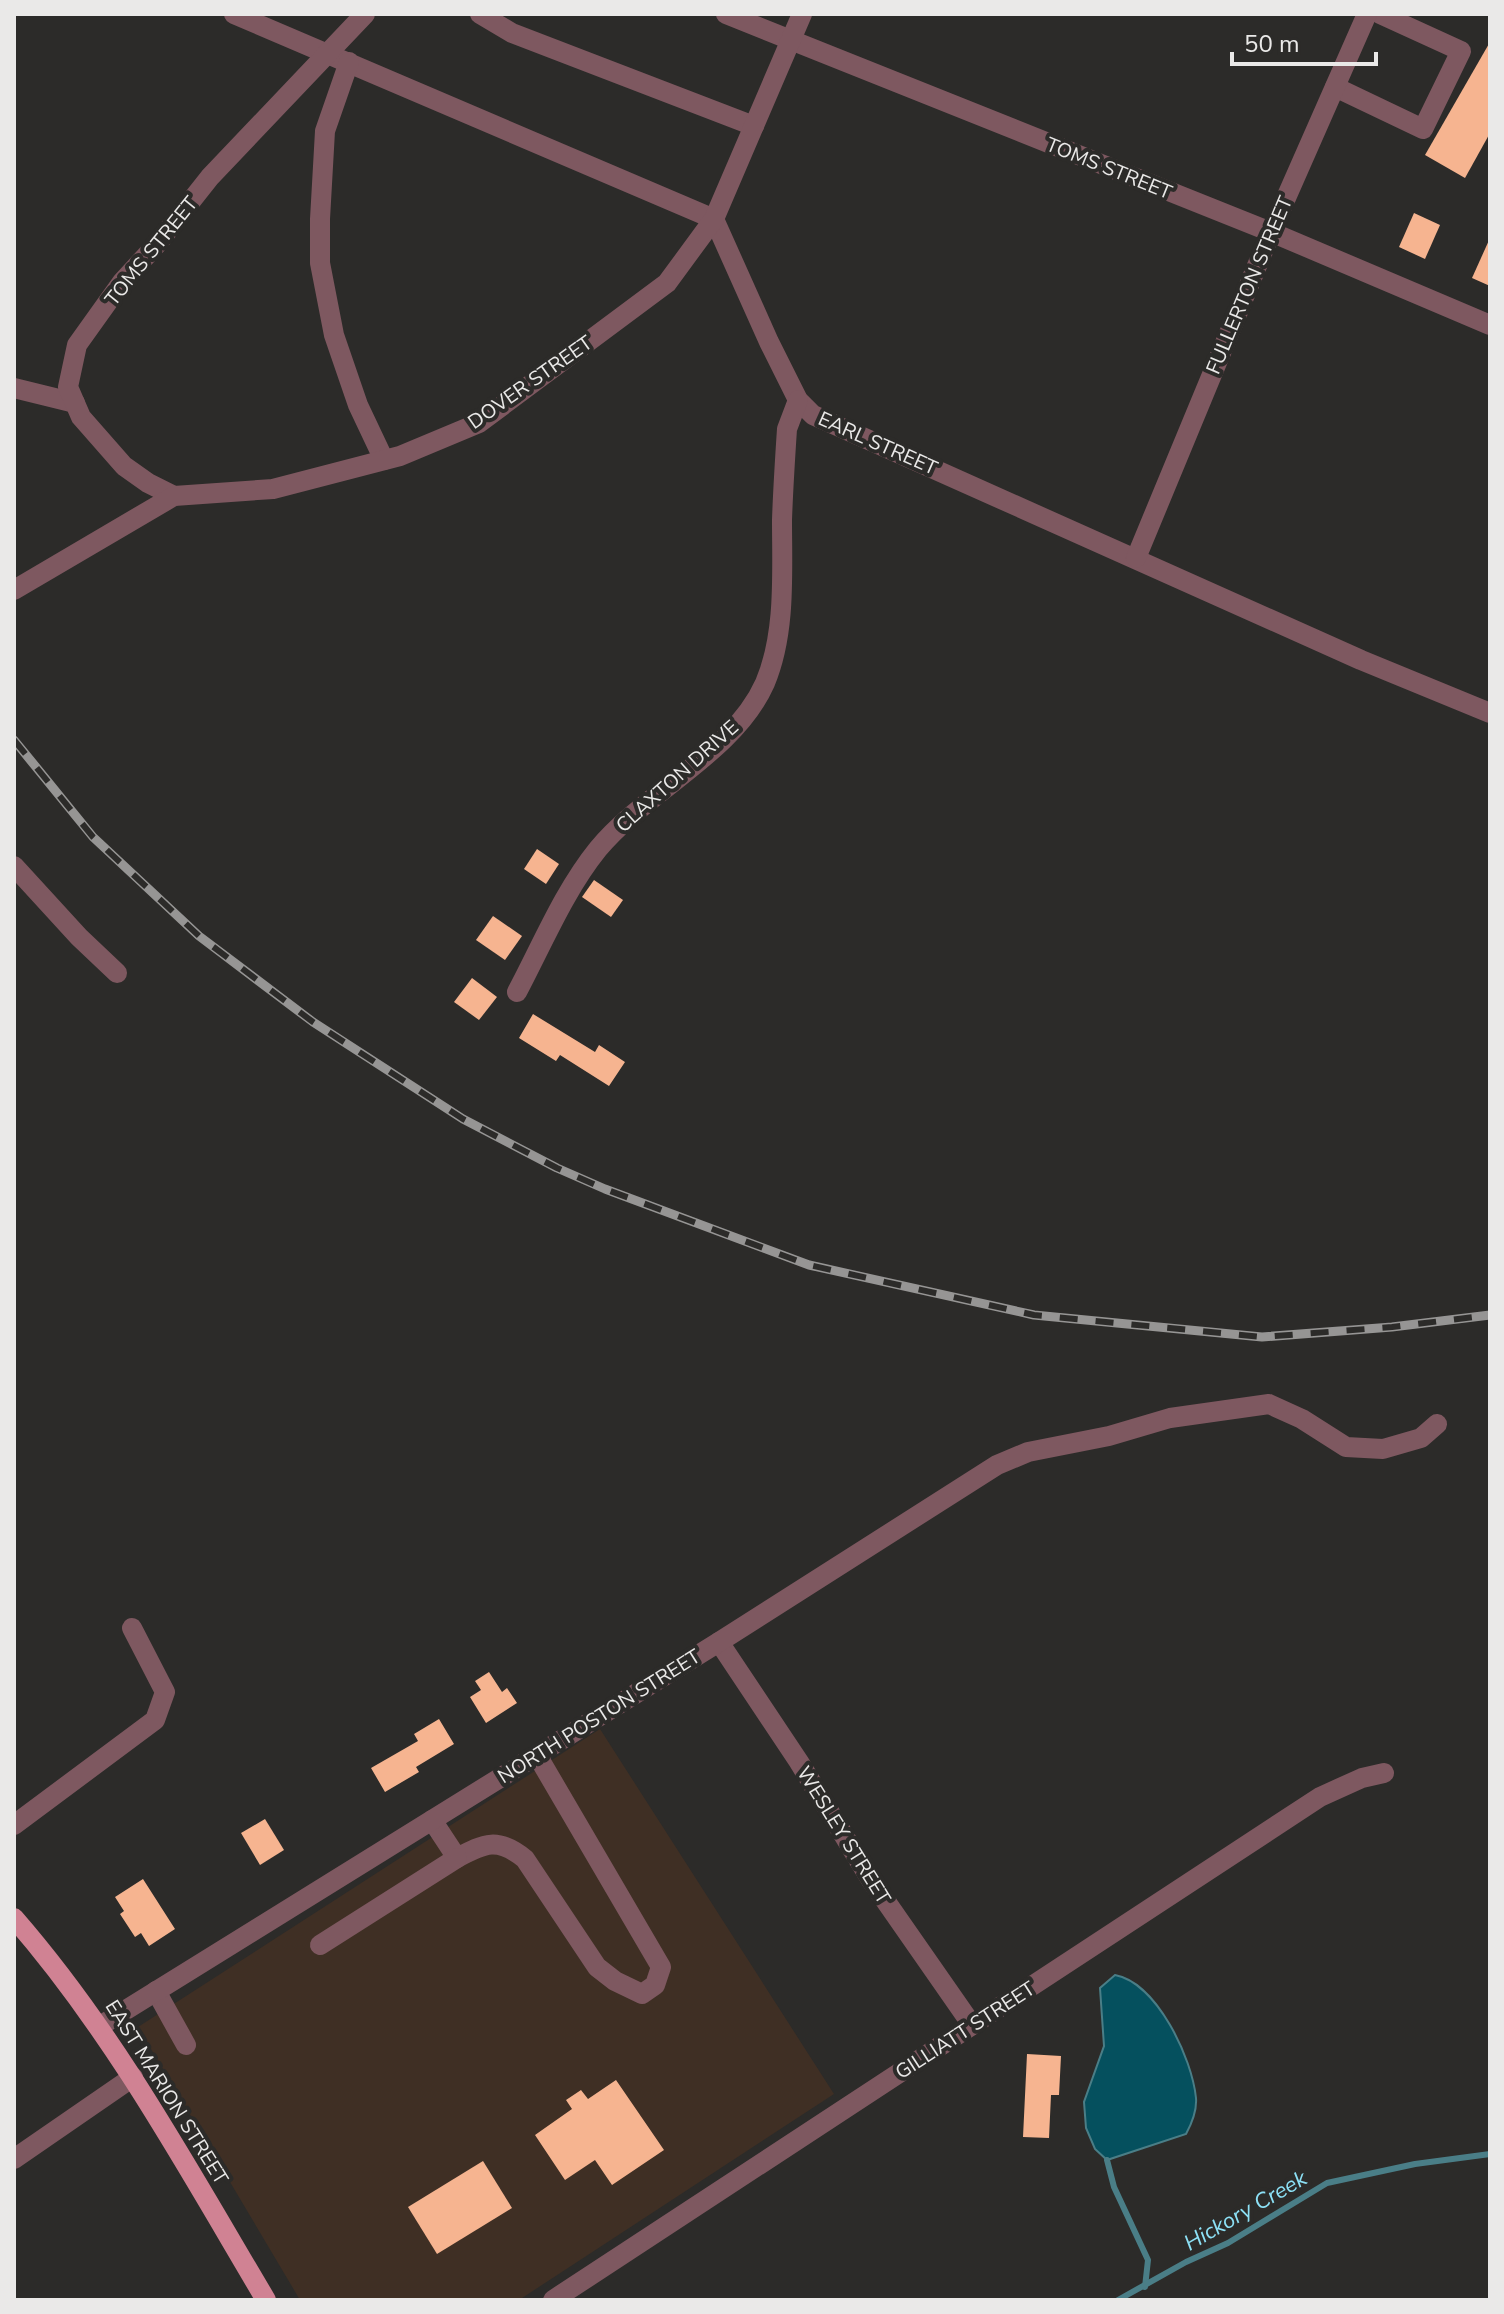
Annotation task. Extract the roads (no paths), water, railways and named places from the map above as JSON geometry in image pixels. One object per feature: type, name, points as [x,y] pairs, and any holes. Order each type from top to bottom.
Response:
[{"type":"main road","name":"EAST MARION STREET","points":[[14,1918],[49,1958],[100,2026],[266,2300]]},
{"type":"street","points":[[234,14],[714,219]]},
{"type":"street","name":"TOMS STREET","points":[[75,403],[68,387],[77,345],[122,282],[157,244],[210,177],[365,14]]},
{"type":"street","points":[[480,14],[512,33],[754,126]]},
{"type":"street","name":"TOMS STREET","points":[[726,14],[1271,232],[1490,325]]},
{"type":"street","name":"DOVER STREET","points":[[14,590],[174,496],[273,489],[384,460],[479,423],[667,283],[714,219],[802,14]]},
{"type":"street","name":"FULLERTON STREET","points":[[1136,558],[1271,232],[1367,14]]},
{"type":"street","points":[[1335,87],[1423,129],[1461,51],[1380,14]]},
{"type":"street","points":[[349,62],[325,131],[320,263],[334,335],[358,405],[384,460]]},
{"type":"street","name":"EARL STREET","points":[[714,219],[798,400],[813,415],[1347,654],[1490,713]]},
{"type":"street","points":[[14,388],[75,403],[81,417],[124,466],[174,496]]},
{"type":"street","name":"CLAXTON DRIVE","points":[[517,992],[566,900],[598,850],[646,802],[712,749],[744,716],[764,684],[779,622],[787,429],[798,400]]},
{"type":"street","points":[[14,866],[79,937],[117,973]]},
{"type":"street","name":"NORTH POSTON STREET","points":[[100,2026],[719,1642],[997,1465],[1048,1447],[1109,1436],[1170,1418],[1269,1404],[1302,1419],[1346,1447],[1383,1449],[1421,1438],[1437,1424]]},
{"type":"street","points":[[14,1825],[155,1720],[165,1692],[132,1628]]},
{"type":"street","name":"WESLEY STREET","points":[[719,1642],[799,1762],[884,1901],[972,2025]]},
{"type":"street","points":[[320,1945],[457,1858],[490,1843],[510,1847],[525,1859],[597,1967],[615,1981],[642,1994],[655,1985],[661,1967],[537,1755]]},
{"type":"street","name":"GILLIATT STREET","points":[[553,2300],[1320,1797],[1362,1778],[1384,1773]]},
{"type":"street","points":[[432,1820],[457,1858]]},
{"type":"street","points":[[156,1991],[186,2045]]},
{"type":"street","points":[[14,2159],[133,2077]]},
{"type":"water","points":[[1115,1975],[1145,1992],[1170,2024],[1188,2063],[1196,2103],[1186,2134],[1107,2160],[1095,2149],[1086,2128],[1084,2102],[1104,2046],[1100,1988]]},
{"type":"waterway","name":"Hickory Creek","points":[[1118,2300],[1186,2262],[1228,2243],[1327,2183],[1415,2164],[1490,2154]]},
{"type":"waterway","points":[[1107,2160],[1114,2187],[1148,2260],[1145,2287]]},
{"type":"railway","points":[[14,740],[93,837],[199,936],[313,1022],[463,1119],[605,1189],[809,1265],[1034,1315],[1262,1337],[1392,1327],[1490,1315]]}]
